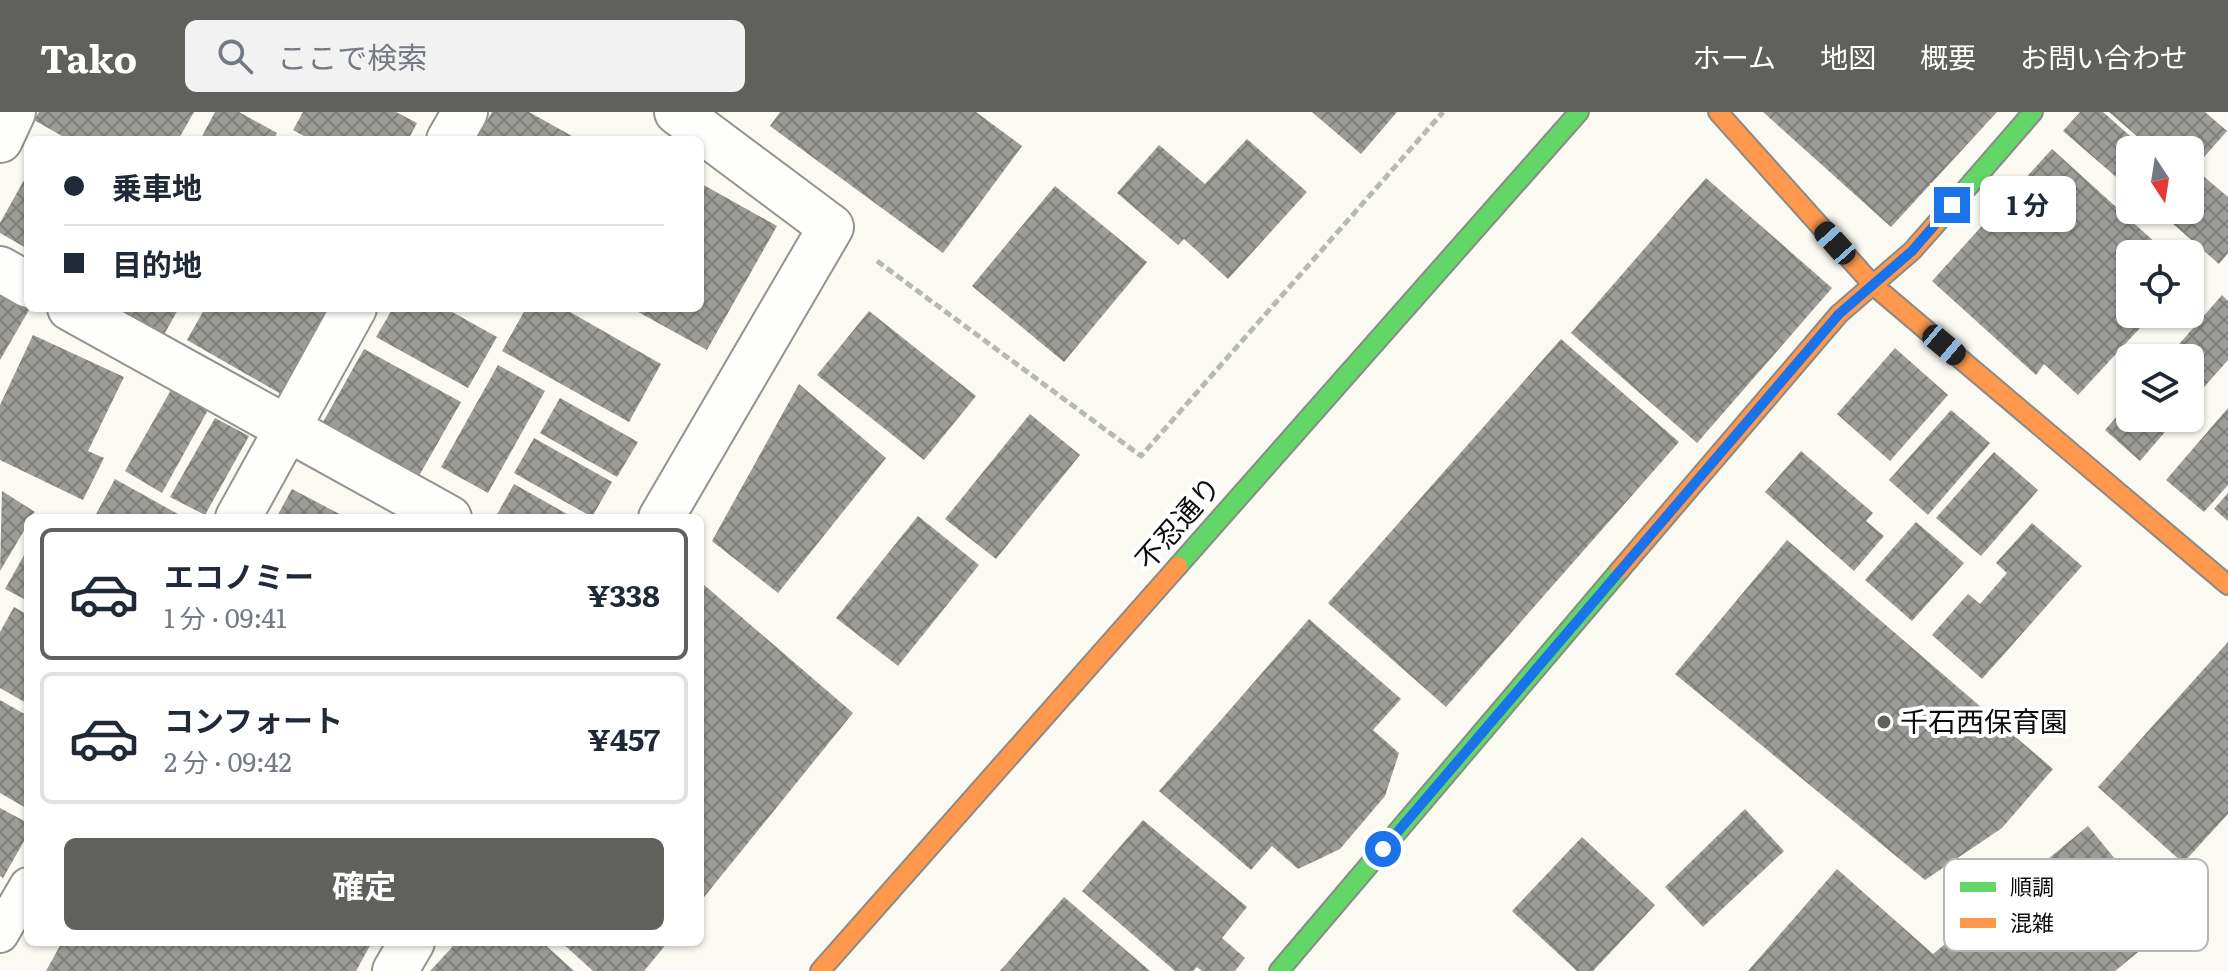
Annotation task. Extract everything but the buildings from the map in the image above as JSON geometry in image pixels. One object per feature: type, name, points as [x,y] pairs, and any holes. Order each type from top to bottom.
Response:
[{"type":"street","points":[[0,140],[13,112]]},
{"type":"street","points":[[451,136],[465,112]]},
{"type":"street","name":"不忍通り","points":[[820,971],[1579,112]]},
{"type":"street","points":[[1718,112],[1873,285],[2228,585]]},
{"type":"street","points":[[1279,971],[1839,314],[1912,251],[2033,112]]},
{"type":"street","points":[[663,514],[831,227],[688,115]]},
{"type":"street","points":[[0,269],[24,283]]},
{"type":"street","points":[[77,312],[442,514]]},
{"type":"street","points":[[240,514],[352,312]]},
{"type":"street","points":[[395,971],[410,946]]},
{"type":"lane","points":[[0,934],[24,893]]},
{"type":"path","points":[[831,227],[1141,456],[1443,112]]},
{"type":"traffic: fast","points":[[1178,566],[1579,112]]},
{"type":"traffic: fast","points":[[1935,225],[2033,112]]},
{"type":"traffic: fast","points":[[1279,971],[1620,570]]},
{"type":"traffic: slow","points":[[1718,112],[1873,285],[2228,585]]},
{"type":"traffic: slow","points":[[1620,570],[1839,314],[1912,251],[1935,225]]},
{"type":"traffic: slow","points":[[820,971],[1178,566]]},
{"type":"place","name":"千石西保育園","points":[[1884,722]]},
{"type":"route","points":[[1383,849],[1839,314],[1912,251],[1952,205]]}]
